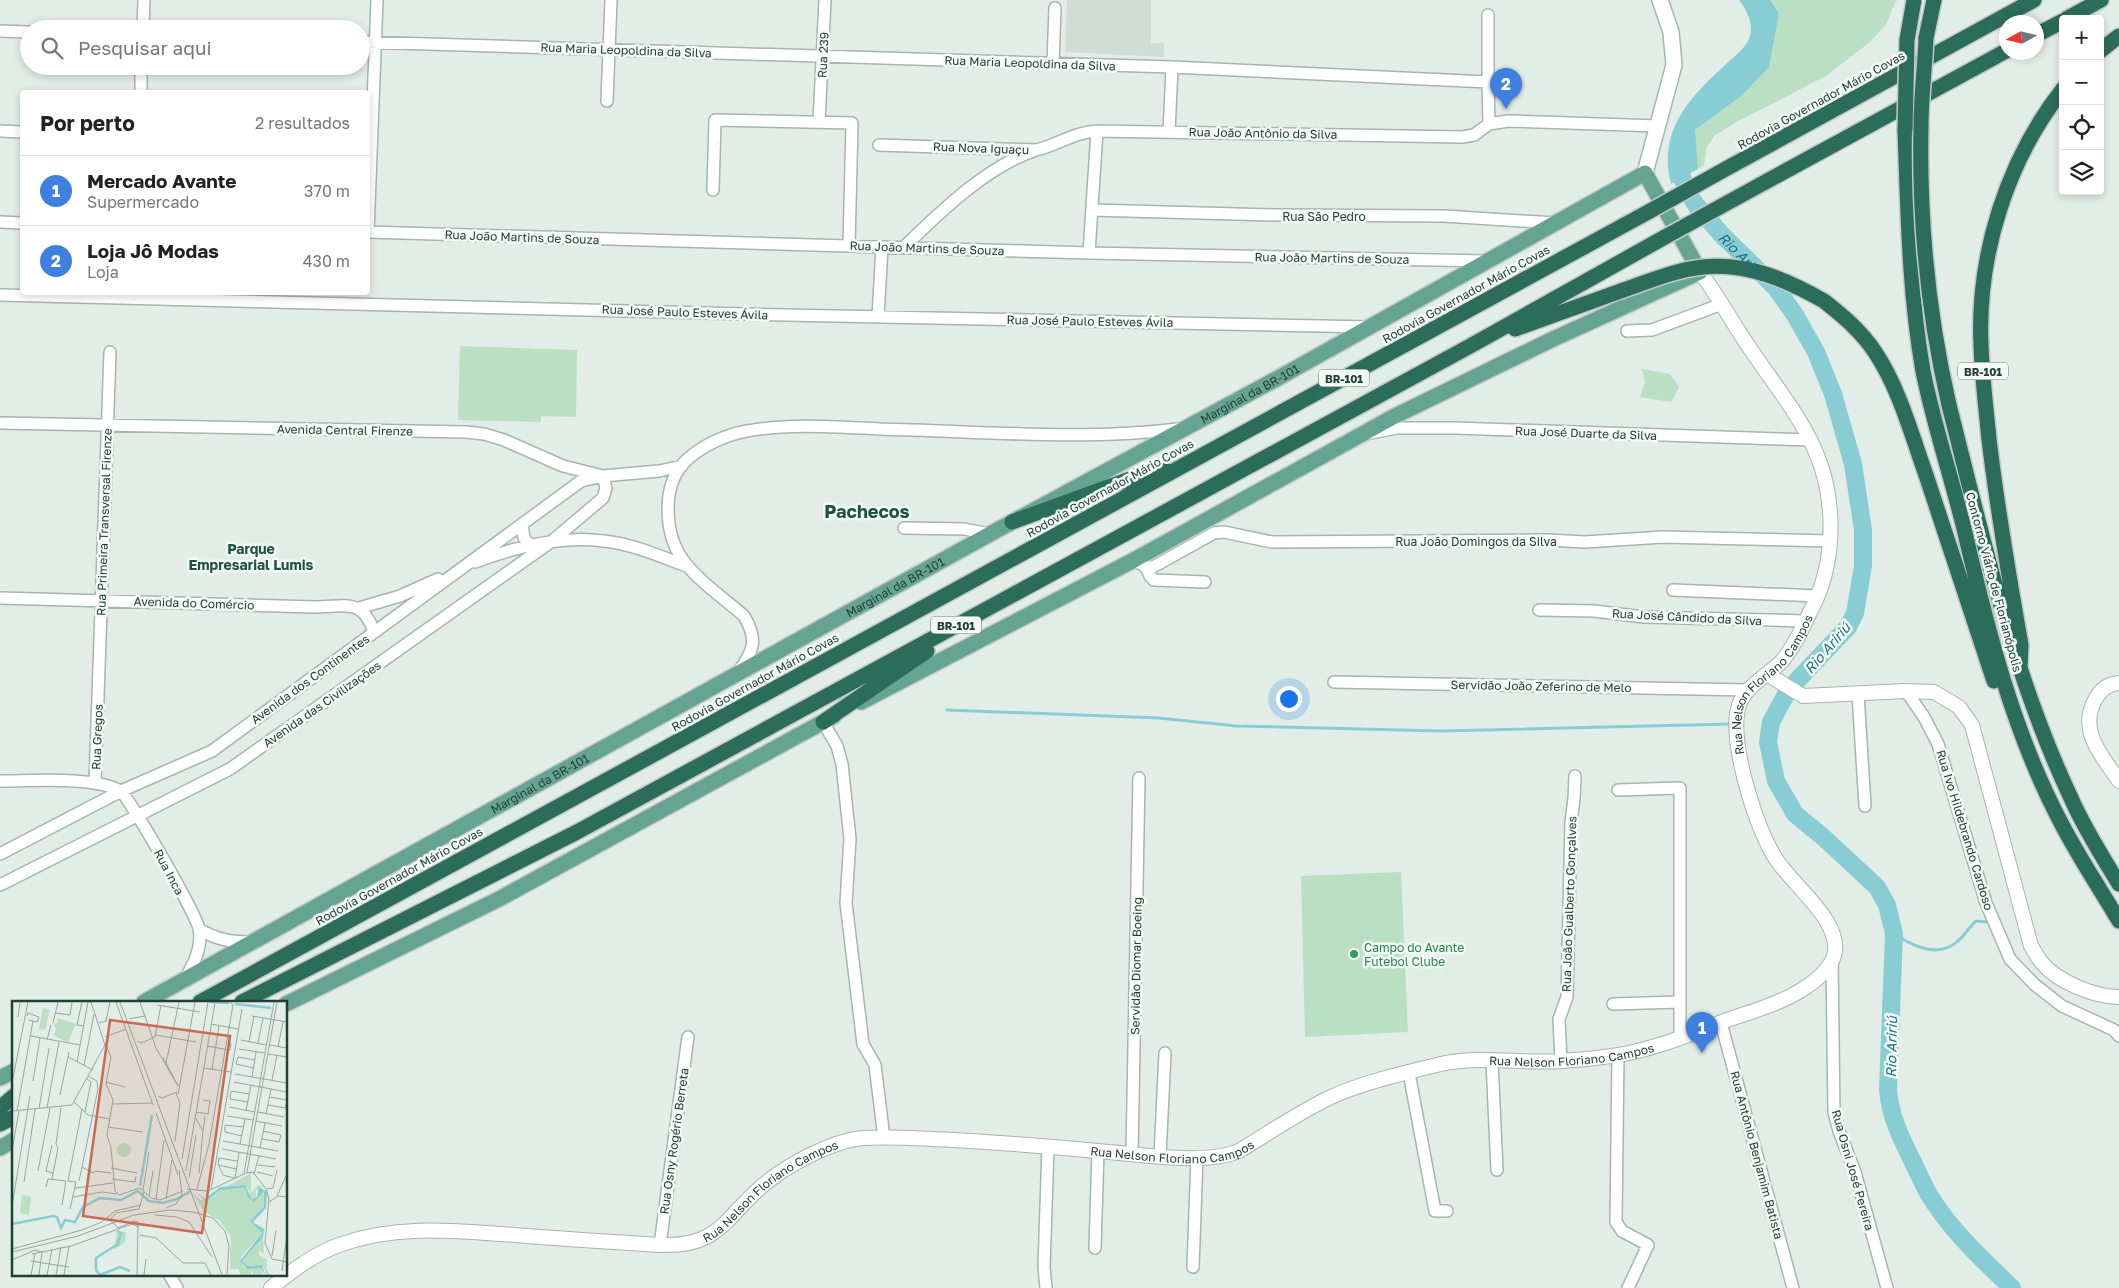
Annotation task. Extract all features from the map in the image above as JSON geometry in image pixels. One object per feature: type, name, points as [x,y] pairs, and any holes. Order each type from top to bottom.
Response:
[{"type":"highway","name":"Contorno Viário de Florianópolis","points":[[1914,0],[1907,40],[1905,130],[1909,243],[1919,342],[1932,407],[1973,571],[2004,681],[2041,780],[2057,816],[2119,921]]},
{"type":"highway","name":"Contorno Viário de Florianópolis","points":[[1934,0],[1926,38],[1921,125],[1922,206],[1931,308],[1942,372],[2009,638],[2043,734],[2071,799],[2119,884]]},
{"type":"highway","name":"Rodovia Governador Mário Covas","points":[[202,1001],[2034,0]]},
{"type":"highway","points":[[2073,15],[2101,0]]},
{"type":"highway","points":[[2044,31],[2059,23]]},
{"type":"highway","points":[[2104,48],[2119,36]]},
{"type":"highway","name":"BR-101","points":[[244,1001],[526,859],[1472,345],[1665,237],[1999,55]]},
{"type":"highway","name":"BR-101","points":[[2020,668],[2021,645],[1996,505],[1986,410],[1980,343],[1983,291],[1991,240],[2001,204],[2023,153],[2059,95]]},
{"type":"highway","points":[[1472,345],[1618,292],[1673,274],[1702,267],[1722,266],[1764,273],[1796,285],[1824,301],[1850,321],[1862,335],[1882,364],[1896,392],[1936,504],[2002,705],[2025,762],[2041,780]]},
{"type":"highway","points":[[1012,522],[1209,451]]},
{"type":"highway","points":[[823,722],[999,601]]},
{"type":"highway","points":[[0,1108],[12,1098]]},
{"type":"highway","points":[[0,1108],[12,1101]]},
{"type":"highway","points":[[0,1124],[12,1118]]},
{"type":"main road","points":[[1645,173],[1671,79],[1675,56],[1671,32],[1660,0]]},
{"type":"main road","name":"Marginal da BR-101","points":[[146,1001],[990,534],[1185,429],[1645,173]]},
{"type":"main road","name":"Rua Nelson Floriano Campos","points":[[1645,173],[1700,272]]},
{"type":"main road","points":[[288,1003],[499,899],[823,722],[1140,564],[1361,434],[1551,340],[1700,272]]},
{"type":"main road","points":[[0,1078],[12,1072]]},
{"type":"main road","points":[[0,1148],[12,1141]]},
{"type":"street","points":[[143,20],[144,0]]},
{"type":"street","points":[[370,126],[377,0]]},
{"type":"street","points":[[607,101],[611,0]]},
{"type":"street","name":"Rua 239","points":[[819,116],[826,0]]},
{"type":"street","points":[[1053,63],[1055,8]]},
{"type":"street","points":[[1488,15],[1489,124],[1508,121],[1658,126]]},
{"type":"street","points":[[0,31],[20,32]]},
{"type":"street","name":"Rua Maria Leopoldina da Silva","points":[[370,42],[1172,67],[1488,82]]},
{"type":"street","points":[[1168,132],[1172,67]]},
{"type":"street","points":[[141,90],[142,75]]},
{"type":"street","points":[[713,190],[715,120],[819,116],[852,123],[849,246]]},
{"type":"street","name":"Rua João Antônio da Silva","points":[[1036,150],[1054,145],[1076,134],[1097,131],[1462,137],[1474,135],[1489,124]]},
{"type":"street","points":[[0,131],[20,132]]},
{"type":"street","points":[[1089,253],[1097,131]]},
{"type":"street","name":"Rua Nova Iguaçu","points":[[879,145],[1036,150]]},
{"type":"street","name":"Rua Nova Iguaçu","points":[[904,248],[938,214],[959,197],[1011,160],[1036,150]]},
{"type":"street","name":"Rua São Pedro","points":[[1092,210],[1275,216],[1444,216],[1555,223]]},
{"type":"street","points":[[0,222],[20,222]]},
{"type":"street","name":"Rua João Martins de Souza","points":[[370,232],[1089,253],[1487,261]]},
{"type":"street","points":[[878,317],[882,247]]},
{"type":"street","name":"Rua Nelson Floriano Campos","points":[[277,1285],[305,1262],[340,1244],[395,1231],[437,1230],[660,1246],[691,1244],[712,1236],[762,1186],[813,1155],[849,1140],[884,1138],[1214,1158],[1232,1154],[1335,1095],[1409,1074],[1454,1062],[1561,1061],[1618,1055],[1647,1049],[1680,1038],[1796,994],[1818,978],[1832,960],[1835,946],[1831,927],[1775,857],[1766,841],[1740,758],[1736,726],[1739,705],[1748,690],[1772,678],[1806,621],[1818,596],[1826,575],[1832,520],[1821,463],[1811,440],[1700,272]]},
{"type":"street","name":"Rua José Paulo Esteves Ávila","points":[[0,294],[20,295]]},
{"type":"street","name":"Rua José Paulo Esteves Ávila","points":[[38,295],[878,317],[1370,326]]},
{"type":"street","points":[[1627,331],[1652,330],[1722,304]]},
{"type":"street","name":"Rua Primeira Transversal Firenze","points":[[98,692],[110,352]]},
{"type":"street","name":"Avenida Central Firenze","points":[[0,423],[466,432],[484,434],[504,440],[563,466],[603,476],[659,471],[682,466]]},
{"type":"street","points":[[670,493],[682,466],[712,443],[746,431],[772,428],[839,428],[1119,436],[1185,429]]},
{"type":"street","name":"Rua José Duarte da Silva","points":[[1361,434],[1398,428],[1455,428],[1811,440]]},
{"type":"street","points":[[659,471],[665,475],[668,481],[670,524],[677,549],[689,567],[744,616],[750,626],[752,648],[748,658],[734,677]]},
{"type":"street","name":"Avenida dos Continentes","points":[[0,854],[121,791],[212,751],[581,481],[603,476]]},
{"type":"street","name":"Avenida das Civilizações","points":[[0,884],[230,769],[552,541],[603,498],[606,488],[603,476]]},
{"type":"street","points":[[522,524],[523,533],[530,545]]},
{"type":"street","points":[[904,528],[964,528],[990,534]]},
{"type":"street","name":"Rua João Domingos da Silva","points":[[1140,564],[1153,567],[1214,533],[1224,532],[1272,542],[1538,540],[1585,542],[1663,537],[1830,541]]},
{"type":"street","points":[[662,557],[668,553],[673,539]]},
{"type":"street","points":[[462,567],[530,545],[552,541],[604,540],[689,567]]},
{"type":"street","points":[[1140,564],[1154,580],[1206,582]]},
{"type":"street","name":"Avenida do Comércio","points":[[0,598],[360,608],[400,596],[462,567]]},
{"type":"street","points":[[1673,590],[1818,596]]},
{"type":"street","points":[[360,608],[367,615],[374,632]]},
{"type":"street","name":"Rua José Cândido da Silva","points":[[1539,610],[1594,611],[1644,617],[1806,621]]},
{"type":"street","points":[[1772,678],[1798,694],[1934,692],[1959,707],[1972,725],[2031,946],[2043,964],[2077,987],[2101,996],[2119,997]]},
{"type":"street","name":"Servidão João Zeferino de Melo","points":[[1334,682],[1748,690]]},
{"type":"street","points":[[2119,683],[2112,684],[2100,692],[2089,716],[2089,728],[2093,744],[2119,781]]},
{"type":"street","name":"Rua Ivo Hildebrando Cardoso","points":[[1906,691],[1924,717],[1938,744],[1986,903],[2010,959],[2034,984],[2062,1006],[2114,1030],[2119,1036]]},
{"type":"street","name":"Rua Gregos","points":[[95,782],[98,692]]},
{"type":"street","points":[[1858,694],[1865,806]]},
{"type":"street","points":[[823,722],[834,742],[842,764],[850,839],[846,888],[847,913],[863,1044],[875,1065],[884,1138]]},
{"type":"street","name":"Rua João Gualberto Gonçalves","points":[[1561,1061],[1559,1019],[1566,997],[1574,776]]},
{"type":"street","name":"Servidão Diomar Boeing","points":[[1132,1154],[1139,778]]},
{"type":"street","points":[[0,781],[95,782],[121,791]]},
{"type":"street","points":[[1618,790],[1680,788],[1680,1038]]},
{"type":"street","name":"Rua Inca","points":[[121,791],[138,814],[199,929]]},
{"type":"street","points":[[185,979],[194,964],[199,929],[228,942],[255,942]]},
{"type":"street","name":"Rua Osni José Pereira","points":[[1832,960],[1834,1112],[1839,1131],[1855,1172],[1887,1288]]},
{"type":"street","points":[[1613,1004],[1680,1002]]},
{"type":"street","name":"Rua Antônio Benjamim Batista","points":[[1720,1023],[1793,1288]]},
{"type":"street","name":"Rua Osny Rogério Berreta","points":[[660,1246],[688,1037]]},
{"type":"street","points":[[1160,1156],[1165,1053]]},
{"type":"street","points":[[1618,1055],[1616,1222],[1622,1231],[1648,1245],[1628,1288]]},
{"type":"street","points":[[1492,1061],[1497,1170]]},
{"type":"street","points":[[1409,1074],[1435,1211],[1446,1212]]},
{"type":"street","points":[[1046,1288],[1044,1267],[1048,1147]]},
{"type":"street","points":[[1095,1248],[1098,1151]]},
{"type":"street","points":[[1193,1267],[1197,1158]]},
{"type":"street","points":[[170,1276],[177,1288]]},
{"type":"shaded area","points":[[1067,0],[1151,0],[1151,43],[1164,43],[1164,57],[1065,52]]},
{"type":"green space","points":[[1770,0],[1896,0],[1886,25],[1870,42],[1826,76],[1733,124],[1714,136],[1707,147],[1704,165],[1698,169],[1694,131],[1740,97],[1779,13]]},
{"type":"green space","points":[[460,346],[577,350],[576,417],[541,416],[541,422],[458,420]]},
{"type":"green space","points":[[1642,369],[1670,374],[1679,387],[1671,402],[1640,397],[1645,382]]},
{"type":"green space","name":"Campo do Avante Futebol Clube","points":[[1401,872],[1408,1032],[1305,1037],[1301,876]]},
{"type":"water","points":[[1739,0],[1770,0],[1779,13],[1769,67],[1740,97],[1695,130],[1698,169],[1671,184],[1668,165],[1669,148],[1672,133],[1679,118],[1687,105],[1710,79],[1741,51],[1751,34],[1749,18]]},
{"type":"waterway","name":"Rio Aririú","points":[[1678,154],[1677,163],[1687,191],[1696,205],[1722,235],[1776,288],[1795,315],[1816,352],[1833,394],[1853,464],[1863,530],[1863,566],[1855,613],[1848,627],[1789,689],[1771,722],[1768,742],[1776,781],[1795,814],[1877,887],[1887,905],[1894,934],[1888,1090],[1893,1117],[1924,1185],[1937,1207],[1967,1244],[2012,1288]]},
{"type":"waterway","points":[[947,710],[1159,718],[1236,726],[1442,731],[1731,724]]},
{"type":"waterway","points":[[1894,934],[1909,943],[1926,949],[1942,949],[1958,941],[1976,921],[1987,922]]},
{"type":"place","name":"Loja Jô Modas","points":[[1506,109]]},
{"type":"place","name":"Campo do Avante Futebol Clube","points":[[1354,954]]},
{"type":"place","name":"Mercado Avante","points":[[1702,1053]]},
{"type":"district","name":"Pachecos","points":[[867,511]]},
{"type":"district","name":"Parque Empresarial Lumis","points":[[251,556]]}]
